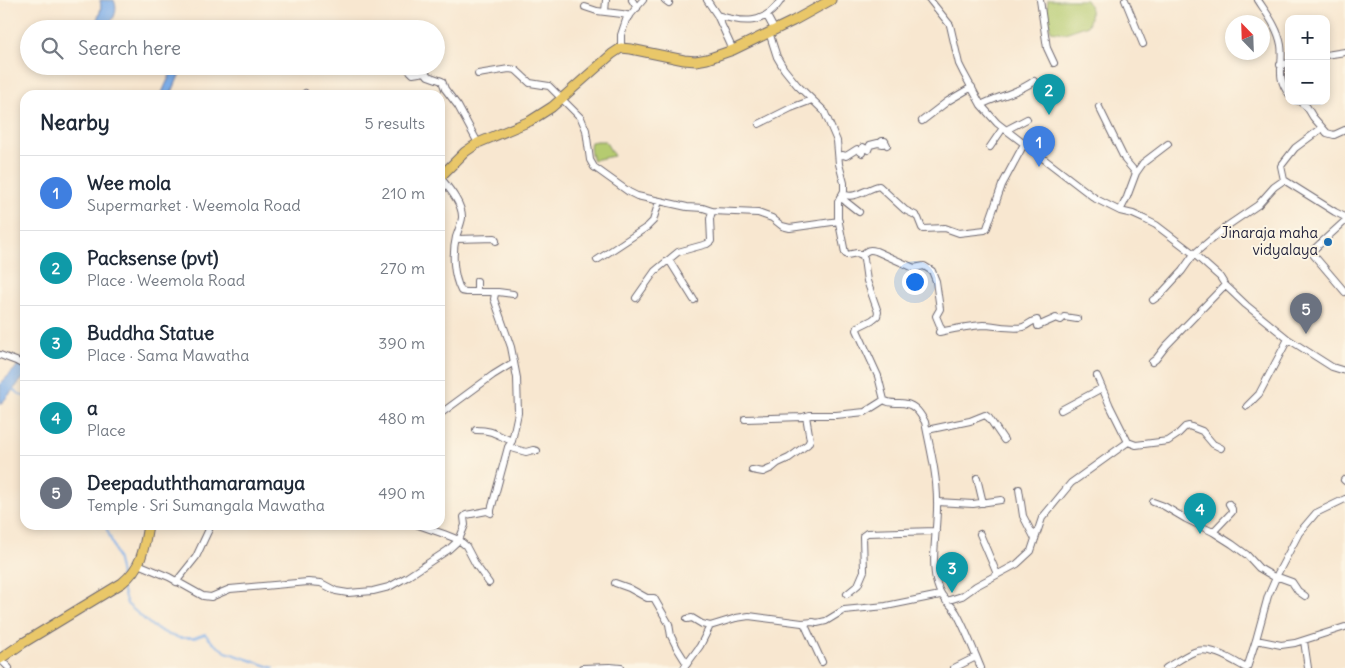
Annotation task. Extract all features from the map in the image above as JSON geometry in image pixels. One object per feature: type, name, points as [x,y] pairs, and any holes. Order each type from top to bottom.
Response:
[{"type":"main road","points":[[445,172],[465,152],[478,143],[530,121],[552,107],[621,48],[684,60],[696,61],[707,59],[733,50],[831,0]]},
{"type":"main road","points":[[0,659],[23,642],[127,579],[134,572],[138,564],[147,530]]},
{"type":"street","points":[[605,12],[606,0]]},
{"type":"street","points":[[632,0],[637,8]]},
{"type":"street","points":[[621,48],[623,28],[626,20],[643,0]]},
{"type":"street","points":[[707,0],[717,15],[733,50]]},
{"type":"street","points":[[717,15],[744,21],[755,20],[767,16],[781,0]]},
{"type":"street","points":[[930,0],[950,25],[959,64],[981,105],[1004,129],[1096,199],[1156,225],[1194,254],[1220,277],[1225,285],[1246,305],[1288,339],[1332,367],[1345,371]]},
{"type":"street","points":[[1040,0],[1047,48],[1054,63]]},
{"type":"street","points":[[1125,0],[1144,44]]},
{"type":"street","points":[[1258,0],[1276,28],[1281,46],[1280,79],[1285,87]]},
{"type":"street","points":[[585,7],[597,11],[630,16]]},
{"type":"street","points":[[767,16],[775,50],[784,69],[824,111],[834,132],[844,183],[838,202],[839,222],[845,253],[847,255],[862,255]]},
{"type":"street","points":[[1330,54],[1345,52]]},
{"type":"street","points":[[1280,64],[1285,63]]},
{"type":"street","points":[[478,74],[509,69],[516,70],[530,83],[549,86],[581,118],[584,124],[590,160],[594,167],[628,192],[637,196],[712,211],[758,213],[772,218],[782,226],[790,228],[839,222]]},
{"type":"street","points":[[427,75],[442,81],[478,143]]},
{"type":"street","points":[[981,105],[1026,87],[1034,81]]},
{"type":"street","points":[[922,121],[948,100],[972,87]]},
{"type":"street","points":[[759,124],[812,100]]},
{"type":"street","points":[[1304,105],[1327,133],[1334,135],[1345,130]]},
{"type":"street","points":[[1099,107],[1125,160],[1136,173]]},
{"type":"street","points":[[990,147],[1004,129],[1028,118]]},
{"type":"street","points":[[1322,128],[1295,148],[1281,166],[1284,180],[1345,219],[1312,252],[1345,292]]},
{"type":"street","points":[[839,156],[846,156],[857,149],[862,153],[863,147],[868,150],[870,145],[883,144],[882,141],[885,141],[887,145]]},
{"type":"street","points":[[841,196],[852,196],[879,186],[905,210],[915,215],[924,229],[945,228],[959,233],[985,230],[989,227],[1002,185],[1024,144]]},
{"type":"street","points":[[1120,211],[1136,173],[1143,162],[1168,144]]},
{"type":"street","points":[[1153,300],[1160,295],[1194,254],[1227,226],[1258,205],[1274,187],[1284,180]]},
{"type":"street","points":[[445,183],[456,197],[462,218],[456,239],[454,257],[456,281],[461,290],[466,292],[513,294]]},
{"type":"street","points":[[841,196],[859,212]]},
{"type":"street","points":[[597,260],[653,222],[659,201]]},
{"type":"street","points":[[636,298],[656,271],[678,252],[707,244],[711,241],[710,218],[712,211]]},
{"type":"street","points":[[456,239],[495,238],[496,241]]},
{"type":"street","points":[[862,255],[867,250],[876,251],[914,268],[924,266],[932,271],[939,296],[940,309],[936,316],[941,328],[939,332],[986,325],[1024,327],[1031,321],[1037,320],[1038,326],[1056,318],[1061,320],[1064,317],[1076,319]]},
{"type":"street","points":[[862,255],[869,291],[878,312],[877,316],[856,330],[878,376],[884,400]]},
{"type":"street","points":[[669,260],[694,300]]},
{"type":"street","points":[[476,281],[477,291]]},
{"type":"street","points":[[1152,362],[1225,285]]},
{"type":"street","points":[[138,564],[203,596],[211,597],[223,591],[236,588],[308,582],[321,583],[336,591],[348,593],[373,591],[389,587],[448,550],[459,540],[465,525],[464,517],[466,515],[487,511],[492,513],[491,510],[518,408],[517,378],[511,347],[494,299],[495,294],[492,292]]},
{"type":"street","points":[[1247,406],[1264,386],[1288,339]]},
{"type":"street","points":[[0,355],[20,363]]},
{"type":"street","points":[[445,410],[514,362]]},
{"type":"street","points":[[1097,376],[1128,442],[1136,445],[1168,441],[1184,427],[1189,426],[1202,431],[1213,444],[1221,448]]},
{"type":"street","points":[[1061,410],[1102,388]]},
{"type":"street","points":[[745,419],[865,412],[884,400]]},
{"type":"street","points":[[884,400],[891,403],[912,404],[925,422],[937,480],[938,502],[934,564],[936,584],[940,594],[955,611],[981,668]]},
{"type":"street","points":[[927,430],[976,420],[985,415],[1004,440]]},
{"type":"street","points":[[752,470],[762,472],[772,468],[808,444],[810,440],[806,416]]},
{"type":"street","points":[[476,430],[492,430],[510,444],[526,452],[537,451]]},
{"type":"street","points":[[946,602],[962,596],[976,586],[1017,564],[1031,551],[1042,518],[1071,483],[1128,442]]},
{"type":"street","points":[[977,478],[983,502]]},
{"type":"street","points":[[1019,489],[1023,516],[1035,539]]},
{"type":"street","points":[[1166,668],[1195,651],[1203,650],[1220,655],[1246,668],[1268,596],[1299,532],[1316,513],[1345,499]]},
{"type":"street","points":[[938,502],[972,504],[1002,500]]},
{"type":"street","points":[[1153,502],[1213,532],[1232,544],[1259,568],[1276,578],[1292,582],[1298,591],[1305,596]]},
{"type":"street","points":[[1213,532],[1232,512],[1229,504]]},
{"type":"street","points":[[176,582],[196,557],[209,530]]},
{"type":"street","points":[[434,530],[459,540],[466,546],[476,565],[489,583]]},
{"type":"street","points":[[847,594],[858,585],[864,571],[864,534],[936,531]]},
{"type":"street","points":[[980,534],[997,574]]},
{"type":"street","points":[[615,583],[647,598],[654,598],[668,624],[671,636],[685,666],[700,646],[710,626]]},
{"type":"street","points":[[688,619],[692,618],[710,626],[749,616],[817,623],[826,621],[844,610],[905,603],[940,594]]},
{"type":"street","points":[[804,623],[822,662]]},
{"type":"street","points":[[1256,640],[1281,645],[1295,644],[1345,626]]},
{"type":"street","points":[[1304,641],[1308,668]]},
{"type":"street","points":[[954,668],[976,657]]},
{"type":"street","points":[[0,659],[9,668]]},
{"type":"street","points":[[582,668],[621,668]]},
{"type":"green space","points":[[1048,0],[1086,0],[1090,12],[1088,25],[1065,33],[1051,31],[1046,14]]},
{"type":"green space","points":[[597,141],[605,141],[614,156],[593,160],[590,144]]},
{"type":"water","points":[[100,0],[114,0],[116,8],[112,20],[96,20],[101,4]]},
{"type":"water","points":[[170,75],[179,75],[173,90],[163,90]]},
{"type":"water","points":[[20,362],[20,382],[0,405],[0,384]]},
{"type":"waterway","points":[[13,390],[20,394]]},
{"type":"waterway","points":[[107,530],[113,544],[121,578]]},
{"type":"waterway","points":[[122,588],[127,604],[152,626],[169,635],[180,638],[194,638],[205,634],[213,643],[226,652],[274,668]]},
{"type":"place","name":"Packsense (pvt)","points":[[1049,115]]},
{"type":"place","name":"Wee mola","points":[[1039,167]]},
{"type":"place","name":"Jinaraja maha vidyalaya","points":[[1328,242]]},
{"type":"place","name":"Deepaduththamaramaya","points":[[1306,334]]},
{"type":"place","name":"a","points":[[1200,534]]},
{"type":"place","name":"Buddha Statue","points":[[952,593]]}]
